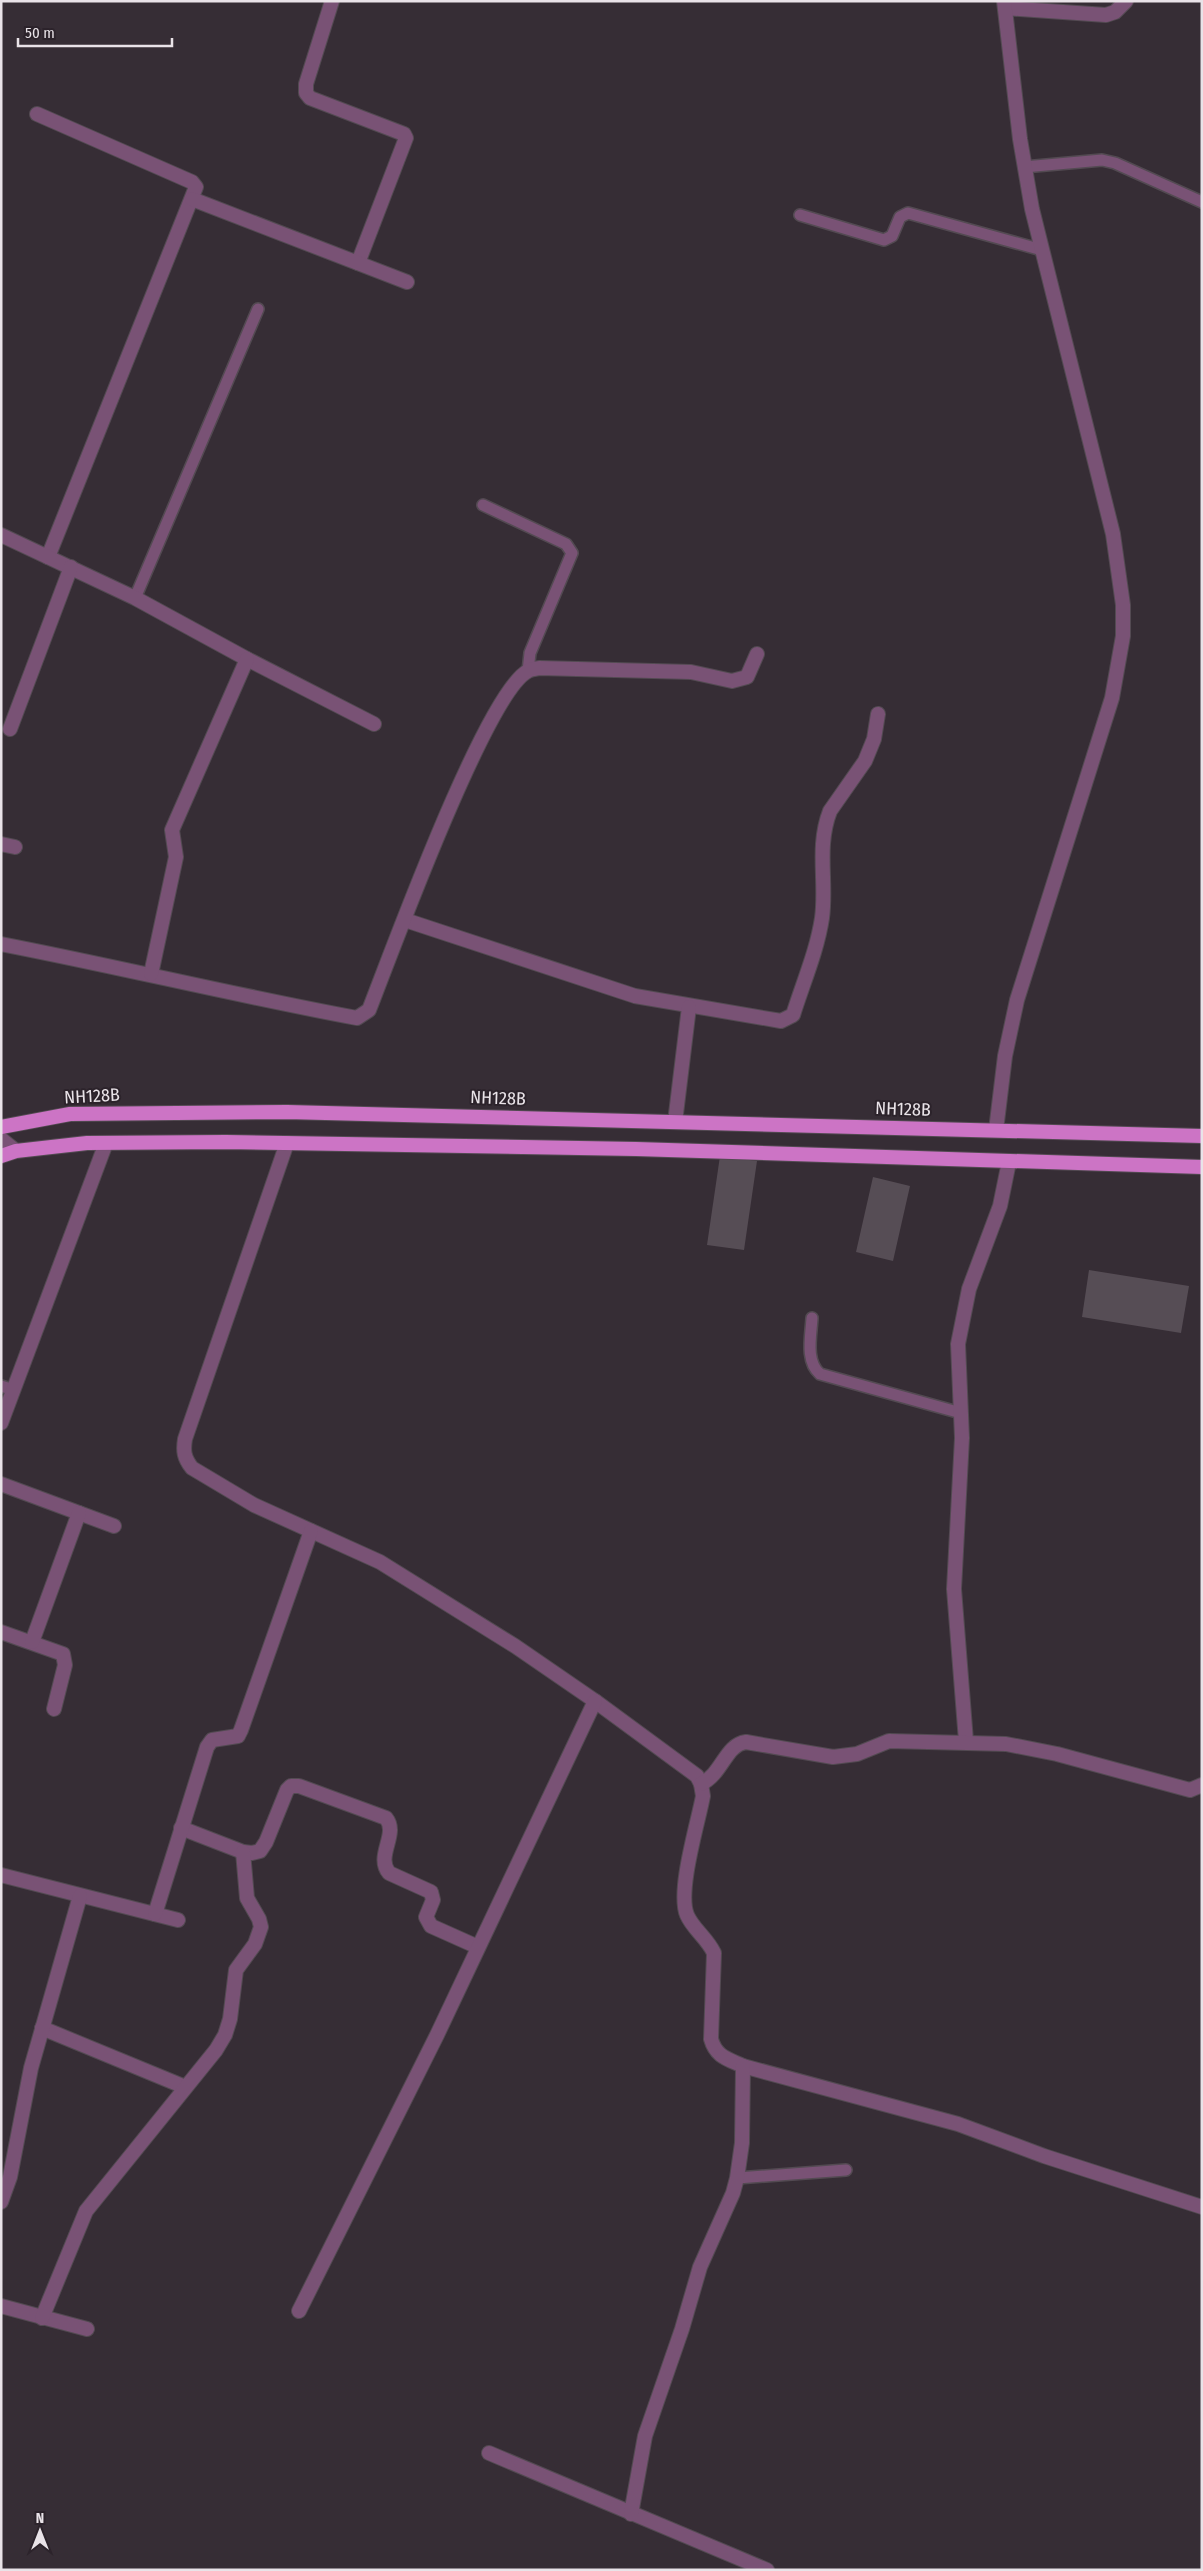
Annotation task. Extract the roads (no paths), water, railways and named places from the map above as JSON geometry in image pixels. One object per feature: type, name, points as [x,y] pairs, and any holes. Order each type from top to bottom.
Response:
[{"type":"highway","name":"NH128B","points":[[1,1127],[70,1114],[287,1112],[1202,1136]]},
{"type":"highway","points":[[1,1156],[16,1151],[106,1143],[287,1143],[636,1148],[1202,1168]]},
{"type":"street","points":[[332,1],[306,84],[306,93],[310,98],[404,134],[406,138],[358,263]]},
{"type":"street","points":[[996,1130],[1004,1056],[1013,1015],[1112,698],[1123,636],[1122,598],[1113,534],[1042,250],[1024,167],[1004,5],[1106,15],[1115,12],[1126,1]]},
{"type":"street","points":[[37,114],[192,182],[196,187],[48,556]]},
{"type":"street","points":[[192,199],[407,282]]},
{"type":"street","points":[[1,535],[135,598],[247,660],[374,724]]},
{"type":"street","points":[[10,729],[71,567]]},
{"type":"street","points":[[1,944],[151,974],[254,999],[357,1018],[369,1010],[478,746],[509,692],[528,671],[539,668],[684,672],[708,674],[732,681],[747,677],[757,654]]},
{"type":"street","points":[[151,974],[176,858],[172,830],[247,660]]},
{"type":"street","points":[[405,920],[635,996],[688,1007],[781,1021],[794,1015],[822,919],[821,859],[826,822],[830,811],[870,750],[878,714]]},
{"type":"street","points":[[1,844],[15,847]]},
{"type":"street","points":[[675,1122],[688,1007]]},
{"type":"street","points":[[1,1139],[16,1151]]},
{"type":"street","points":[[1,1423],[8,1388],[106,1143]]},
{"type":"street","points":[[287,1143],[185,1439],[184,1450],[186,1460],[192,1468],[242,1499],[380,1562],[515,1646],[687,1767],[696,1776],[701,1784],[703,1796],[684,1893],[685,1905],[688,1916],[709,1942],[714,1953],[711,2039],[714,2049],[720,2056],[743,2066],[958,2124],[1070,2165],[1202,2207]]},
{"type":"street","points":[[966,1741],[954,1589],[962,1446],[957,1358],[959,1329],[969,1289],[1000,1206],[1008,1162]]},
{"type":"street","points":[[1,1484],[114,1526]]},
{"type":"street","points":[[32,1642],[79,1513]]},
{"type":"street","points":[[155,1914],[207,1747],[212,1740],[238,1736],[241,1730],[311,1531]]},
{"type":"street","points":[[1,1632],[63,1654],[66,1659],[54,1709]]},
{"type":"street","points":[[299,2311],[437,2035],[595,1701]]},
{"type":"street","points":[[701,1784],[716,1774],[731,1749],[738,1743],[746,1742],[833,1757],[857,1754],[889,1740],[966,1741],[1028,1747],[1190,1790],[1202,1785]]},
{"type":"street","points":[[181,1828],[243,1852],[252,1853],[260,1851],[266,1842],[287,1790],[291,1786],[299,1786],[386,1818],[390,1828],[383,1862],[385,1868],[389,1873],[430,1892],[433,1900],[426,1918],[430,1926],[478,1947]]},
{"type":"street","points":[[42,2318],[86,2211],[225,2035],[230,2019],[236,1970],[259,1937],[259,1919],[247,1898],[243,1852]]},
{"type":"street","points":[[1,1875],[178,1920]]},
{"type":"street","points":[[1,2202],[10,2177],[26,2087],[80,1896]]},
{"type":"street","points":[[42,2028],[185,2087]]},
{"type":"street","points":[[630,2514],[645,2436],[682,2330],[700,2267],[733,2193],[737,2178],[742,2143],[743,2066]]},
{"type":"street","points":[[1,2306],[87,2329]]},
{"type":"street","points":[[489,2454],[767,2570]]},
{"type":"lane","points":[[1024,167],[1102,160],[1115,163],[1202,202]]},
{"type":"lane","points":[[800,215],[884,240],[892,236],[900,216],[908,213],[1042,250]]},
{"type":"lane","points":[[135,598],[258,309]]},
{"type":"lane","points":[[483,505],[566,544],[572,553],[530,653],[528,671]]},
{"type":"lane","points":[[812,1318],[810,1359],[813,1368],[820,1374],[961,1413]]},
{"type":"lane","points":[[737,2178],[846,2170]]}]
